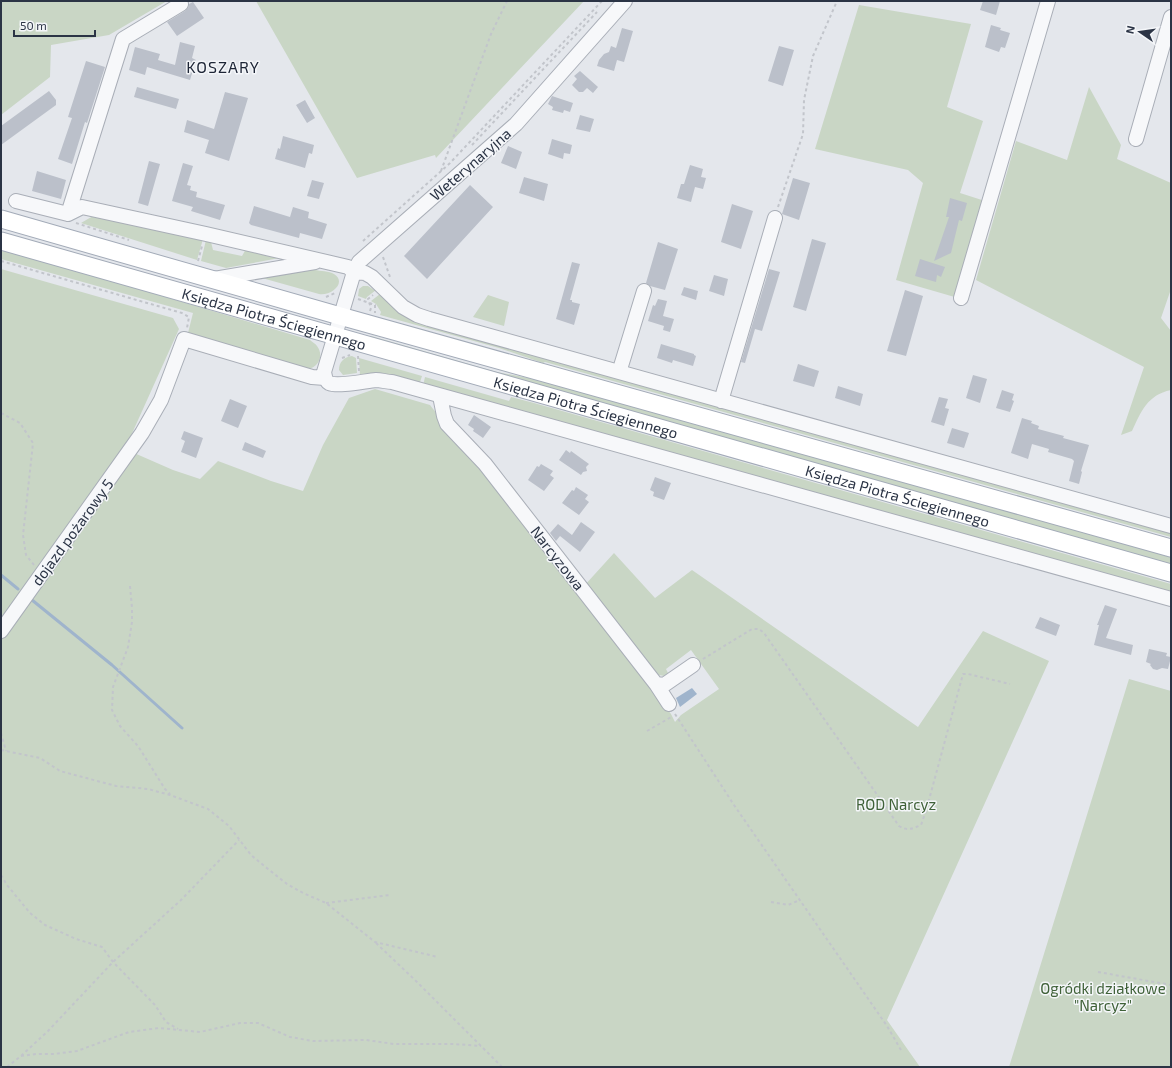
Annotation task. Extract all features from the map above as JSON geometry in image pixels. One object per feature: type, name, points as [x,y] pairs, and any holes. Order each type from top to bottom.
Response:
[{"type":"main road","name":"Księdza Piotra Ściegiennego","points":[[1,219],[340,316],[1171,548]]},
{"type":"main road","name":"Księdza Piotra Ściegiennego","points":[[1,241],[1171,573]]},
{"type":"street","name":"Weterynaryjna","points":[[325,378],[324,372],[340,316],[354,272],[359,262],[516,124],[625,1]]},
{"type":"street","points":[[961,298],[1048,1]]},
{"type":"street","points":[[71,218],[123,40],[181,4]]},
{"type":"street","points":[[1136,139],[1171,17]]},
{"type":"street","points":[[16,201],[71,218]]},
{"type":"street","points":[[71,218],[82,207],[348,267],[354,272],[365,273],[372,277],[403,307],[417,315],[1171,526]]},
{"type":"street","points":[[721,401],[775,218]]},
{"type":"street","points":[[213,279],[322,261]]},
{"type":"street","points":[[621,366],[644,291]]},
{"type":"street","points":[[184,339],[312,377],[325,378],[329,382],[338,384],[377,380],[392,382],[1171,599]]},
{"type":"street","name":"dojazd pożarowy 5","points":[[1,631],[142,433],[161,400],[184,339]]},
{"type":"street","name":"Narcyzowa","points":[[440,396],[447,424],[485,464],[656,684],[672,709]]},
{"type":"street","points":[[656,684],[664,685],[696,663]]},
{"type":"path","points":[[508,1],[502,9],[491,34],[441,172],[602,1]]},
{"type":"path","points":[[775,218],[803,134],[804,100],[813,56],[837,1]]},
{"type":"path","points":[[471,146],[599,10]]},
{"type":"path","points":[[368,240],[435,181]]},
{"type":"path","points":[[71,218],[134,242]]},
{"type":"path","points":[[198,262],[204,240]]},
{"type":"path","points":[[383,256],[390,276],[388,282]]},
{"type":"path","points":[[1,261],[186,314],[189,317],[189,321],[184,339]]},
{"type":"path","points":[[322,297],[331,296],[338,290]]},
{"type":"path","points":[[370,313],[371,308],[368,298],[376,293]]},
{"type":"path","points":[[357,297],[359,300],[375,306],[376,314]]},
{"type":"path","points":[[338,361],[347,355],[363,358]]},
{"type":"path","points":[[358,356],[359,376]]},
{"type":"path","points":[[1,413],[20,423],[33,443],[23,534],[26,555],[41,574]]},
{"type":"path","points":[[130,586],[132,622],[128,647],[113,687],[112,710],[120,726],[138,746],[170,795]]},
{"type":"path","points":[[696,663],[752,629],[759,629],[764,633],[899,826],[905,829],[912,829],[920,825],[926,811],[963,674],[1010,684]]},
{"type":"path","points":[[647,730],[672,709],[734,805],[901,1050]]},
{"type":"path","points":[[1,733],[6,751]]},
{"type":"path","points":[[1,750],[40,758],[60,771],[67,773],[116,786],[148,789],[170,795],[208,809],[229,826],[251,855],[287,884],[326,903],[375,942],[502,1067]]},
{"type":"path","points":[[7,1067],[48,1031],[113,962],[180,900],[239,840]]},
{"type":"path","points":[[1,875],[30,914],[45,925],[76,939],[102,947],[113,962],[155,1005],[166,1022],[178,1029]]},
{"type":"path","points":[[326,903],[390,895]]},
{"type":"path","points":[[771,902],[788,904],[800,900]]},
{"type":"path","points":[[375,942],[438,957]]},
{"type":"path","points":[[1098,972],[1171,985]]},
{"type":"path","points":[[21,1056],[78,1051],[129,1032],[159,1028],[200,1032],[240,1023],[258,1023],[290,1036],[313,1041],[366,1040],[401,1045],[454,1044],[481,1046]]},
{"type":"green space","points":[[1,1],[167,1],[109,35],[51,45],[50,77],[1,115]]},
{"type":"green space","points":[[256,1],[584,1],[436,158],[435,155],[357,178]]},
{"type":"green space","points":[[859,5],[971,24],[947,107],[983,121],[960,193],[985,201],[958,298],[896,280],[923,183],[908,170],[815,149]]},
{"type":"green space","points":[[1089,87],[1121,145],[1117,159],[1171,183],[1171,289],[1161,318],[1171,331],[1171,390],[1163,392],[1150,400],[1142,411],[1132,431],[1121,435],[1144,367],[976,280],[1016,141],[1067,160]]},
{"type":"green space","points":[[93,216],[203,239],[197,260],[81,223]]},
{"type":"green space","points":[[206,240],[211,242],[213,250],[242,256],[246,249],[285,257],[226,268],[201,261]]},
{"type":"green space","points":[[1,250],[310,340],[319,349],[320,357],[318,363],[312,368],[308,369],[188,333],[193,313],[1,259]]},
{"type":"green space","points":[[315,266],[315,270],[330,272],[338,277],[338,284],[333,291],[319,294],[262,278]]},
{"type":"green space","name":"ROD Narcyz","points":[[1,269],[173,318],[179,329],[125,449],[173,470],[200,479],[218,461],[271,481],[303,491],[323,445],[349,398],[375,389],[430,405],[671,714],[675,722],[681,715],[719,689],[691,650],[666,669],[668,673],[664,676],[659,675],[654,671],[584,586],[614,553],[655,598],[692,570],[918,727],[983,631],[1049,661],[887,1020],[920,1067],[1,1067]]},
{"type":"green space","points":[[363,286],[368,286],[374,290],[376,287],[376,290],[366,299],[358,296],[359,289]]},
{"type":"green space","points":[[380,294],[393,304],[1171,531],[1171,537],[545,362],[543,363],[499,348],[380,315],[381,312],[376,304],[371,301]]},
{"type":"green space","points":[[488,295],[509,302],[504,326],[473,317]]},
{"type":"green space","points":[[371,336],[497,372],[544,381],[1171,554],[1171,565],[370,338]]},
{"type":"green space","points":[[352,356],[356,358],[357,373],[343,375],[339,370],[341,362]]},
{"type":"green space","points":[[359,358],[422,376],[419,385],[360,376]]},
{"type":"green space","points":[[425,377],[509,401],[511,397],[534,403],[1171,584],[1171,594],[423,386]]},
{"type":"green space","name":"Ogródki działkowe \"Narcyz\"","points":[[1129,679],[1171,691],[1171,1067],[1009,1067]]},
{"type":"water","points":[[692,688],[697,694],[680,707],[676,698]]},
{"type":"building","points":[[983,1],[1000,1],[996,15],[980,10]]},
{"type":"building","points":[[193,2],[204,18],[177,36],[167,22],[185,11],[189,4]]},
{"type":"building","points":[[991,25],[1010,33],[1005,48],[1001,47],[999,52],[985,47]]},
{"type":"building","points":[[622,28],[633,31],[624,62],[617,60],[614,71],[597,66],[599,60],[604,54],[609,52],[611,46],[616,48]]},
{"type":"building","points":[[180,42],[195,46],[192,58],[196,60],[190,80],[147,67],[145,75],[129,70],[135,47],[160,54],[158,60],[175,65]]},
{"type":"building","points":[[779,46],[794,50],[783,86],[768,81]]},
{"type":"building","points":[[86,61],[105,67],[87,123],[85,122],[72,164],[58,159],[72,118],[68,117]]},
{"type":"building","points":[[580,71],[598,87],[593,93],[587,88],[583,92],[579,92],[572,85],[577,79],[574,76]]},
{"type":"building","points":[[137,87],[179,99],[176,109],[134,97]]},
{"type":"building","points":[[49,91],[56,100],[56,105],[1,145],[1,126]]},
{"type":"building","points":[[225,92],[248,98],[229,161],[205,153],[209,140],[184,132],[187,120],[214,129]]},
{"type":"building","points":[[552,96],[573,103],[570,112],[564,110],[563,113],[552,110],[553,107],[548,104]]},
{"type":"building","points":[[305,100],[315,118],[307,123],[296,105]]},
{"type":"building","points":[[580,115],[594,119],[590,132],[576,129]]},
{"type":"building","points":[[283,136],[314,145],[312,154],[309,153],[305,168],[275,159],[278,148],[280,149]]},
{"type":"building","points":[[552,139],[572,145],[570,154],[564,153],[563,159],[548,154]]},
{"type":"building","points":[[508,146],[522,152],[516,169],[501,163]]},
{"type":"building","points":[[149,161],[160,164],[148,206],[138,203]]},
{"type":"building","points":[[183,163],[193,166],[187,185],[191,186],[190,190],[197,192],[196,197],[225,205],[220,220],[191,211],[193,207],[172,201]]},
{"type":"building","points":[[690,165],[703,169],[701,177],[706,178],[703,189],[695,187],[691,202],[677,198],[681,184],[684,184]]},
{"type":"building","points":[[37,171],[66,180],[61,199],[32,191]]},
{"type":"building","points":[[524,177],[548,184],[544,201],[519,193]]},
{"type":"building","points":[[793,178],[810,183],[799,220],[782,214]]},
{"type":"building","points":[[312,180],[324,183],[319,199],[307,196]]},
{"type":"building","points":[[470,185],[493,207],[427,279],[404,256]]},
{"type":"building","points":[[950,198],[967,203],[962,221],[959,220],[951,253],[934,261],[949,217],[946,217]]},
{"type":"building","points":[[732,204],[753,211],[741,249],[721,242]]},
{"type":"building","points":[[254,206],[290,217],[293,207],[309,212],[308,218],[327,224],[322,239],[300,233],[299,238],[251,225],[249,223]]},
{"type":"building","points":[[812,239],[826,243],[806,311],[793,307]]},
{"type":"building","points":[[658,242],[678,249],[665,290],[650,286],[646,283]]},
{"type":"building","points":[[920,259],[945,267],[941,277],[937,275],[936,282],[915,276]]},
{"type":"building","points":[[572,262],[580,264],[570,300],[580,304],[574,325],[556,319]]},
{"type":"building","points":[[769,269],[780,272],[762,331],[755,329],[745,363],[741,362]]},
{"type":"building","points":[[714,275],[728,279],[724,296],[709,291]]},
{"type":"building","points":[[684,287],[698,291],[696,300],[681,295]]},
{"type":"building","points":[[905,290],[923,296],[906,356],[887,351]]},
{"type":"building","points":[[658,299],[667,301],[663,316],[674,319],[670,332],[663,330],[664,326],[648,321],[653,305],[655,306]]},
{"type":"building","points":[[661,344],[694,354],[696,356],[693,366],[673,360],[672,363],[657,358]]},
{"type":"building","points":[[798,364],[819,371],[814,387],[793,381]]},
{"type":"building","points":[[973,375],[987,379],[980,403],[966,398]]},
{"type":"building","points":[[838,386],[863,394],[860,406],[835,398]]},
{"type":"building","points":[[1002,390],[1014,394],[1012,400],[1014,401],[1010,412],[996,408]]},
{"type":"building","points":[[939,397],[948,399],[945,408],[949,409],[944,426],[931,422]]},
{"type":"building","points":[[230,399],[247,406],[238,428],[221,421]]},
{"type":"building","points":[[474,415],[491,427],[483,438],[473,431],[474,429],[468,425]]},
{"type":"building","points":[[1022,418],[1032,421],[1031,423],[1039,426],[1038,429],[1089,445],[1081,471],[1079,484],[1069,481],[1074,461],[1072,459],[1048,452],[1049,449],[1032,444],[1028,459],[1011,453]]},
{"type":"building","points":[[952,428],[969,433],[964,448],[947,443]]},
{"type":"building","points":[[184,431],[203,438],[196,458],[181,452],[185,441],[181,439]]},
{"type":"building","points":[[245,442],[266,451],[263,458],[242,450]]},
{"type":"building","points":[[566,450],[570,453],[571,451],[589,464],[586,467],[587,471],[583,472],[581,475],[559,460]]},
{"type":"building","points":[[541,464],[553,471],[550,475],[554,478],[544,491],[528,480],[537,466],[539,467]]},
{"type":"building","points":[[655,477],[671,483],[664,500],[653,496],[654,492],[650,490]]},
{"type":"building","points":[[576,487],[588,495],[585,499],[589,502],[579,515],[562,503]]},
{"type":"building","points":[[581,522],[595,532],[580,552],[560,536],[556,541],[550,533],[558,524],[572,535]]},
{"type":"building","points":[[1105,605],[1117,609],[1106,638],[1133,645],[1131,655],[1094,645],[1099,625],[1097,625]]},
{"type":"building","points":[[1040,617],[1060,625],[1056,636],[1035,628]]},
{"type":"building","points":[[1149,649],[1167,653],[1166,656],[1171,657],[1168,669],[1153,669],[1150,665],[1151,664],[1146,662]]},
{"type":"waterway","points":[[1,575],[18,589]]},
{"type":"waterway","points":[[32,600],[112,665],[182,728]]},
{"type":"district","name":"KOSZARY","points":[[223,66]]}]
